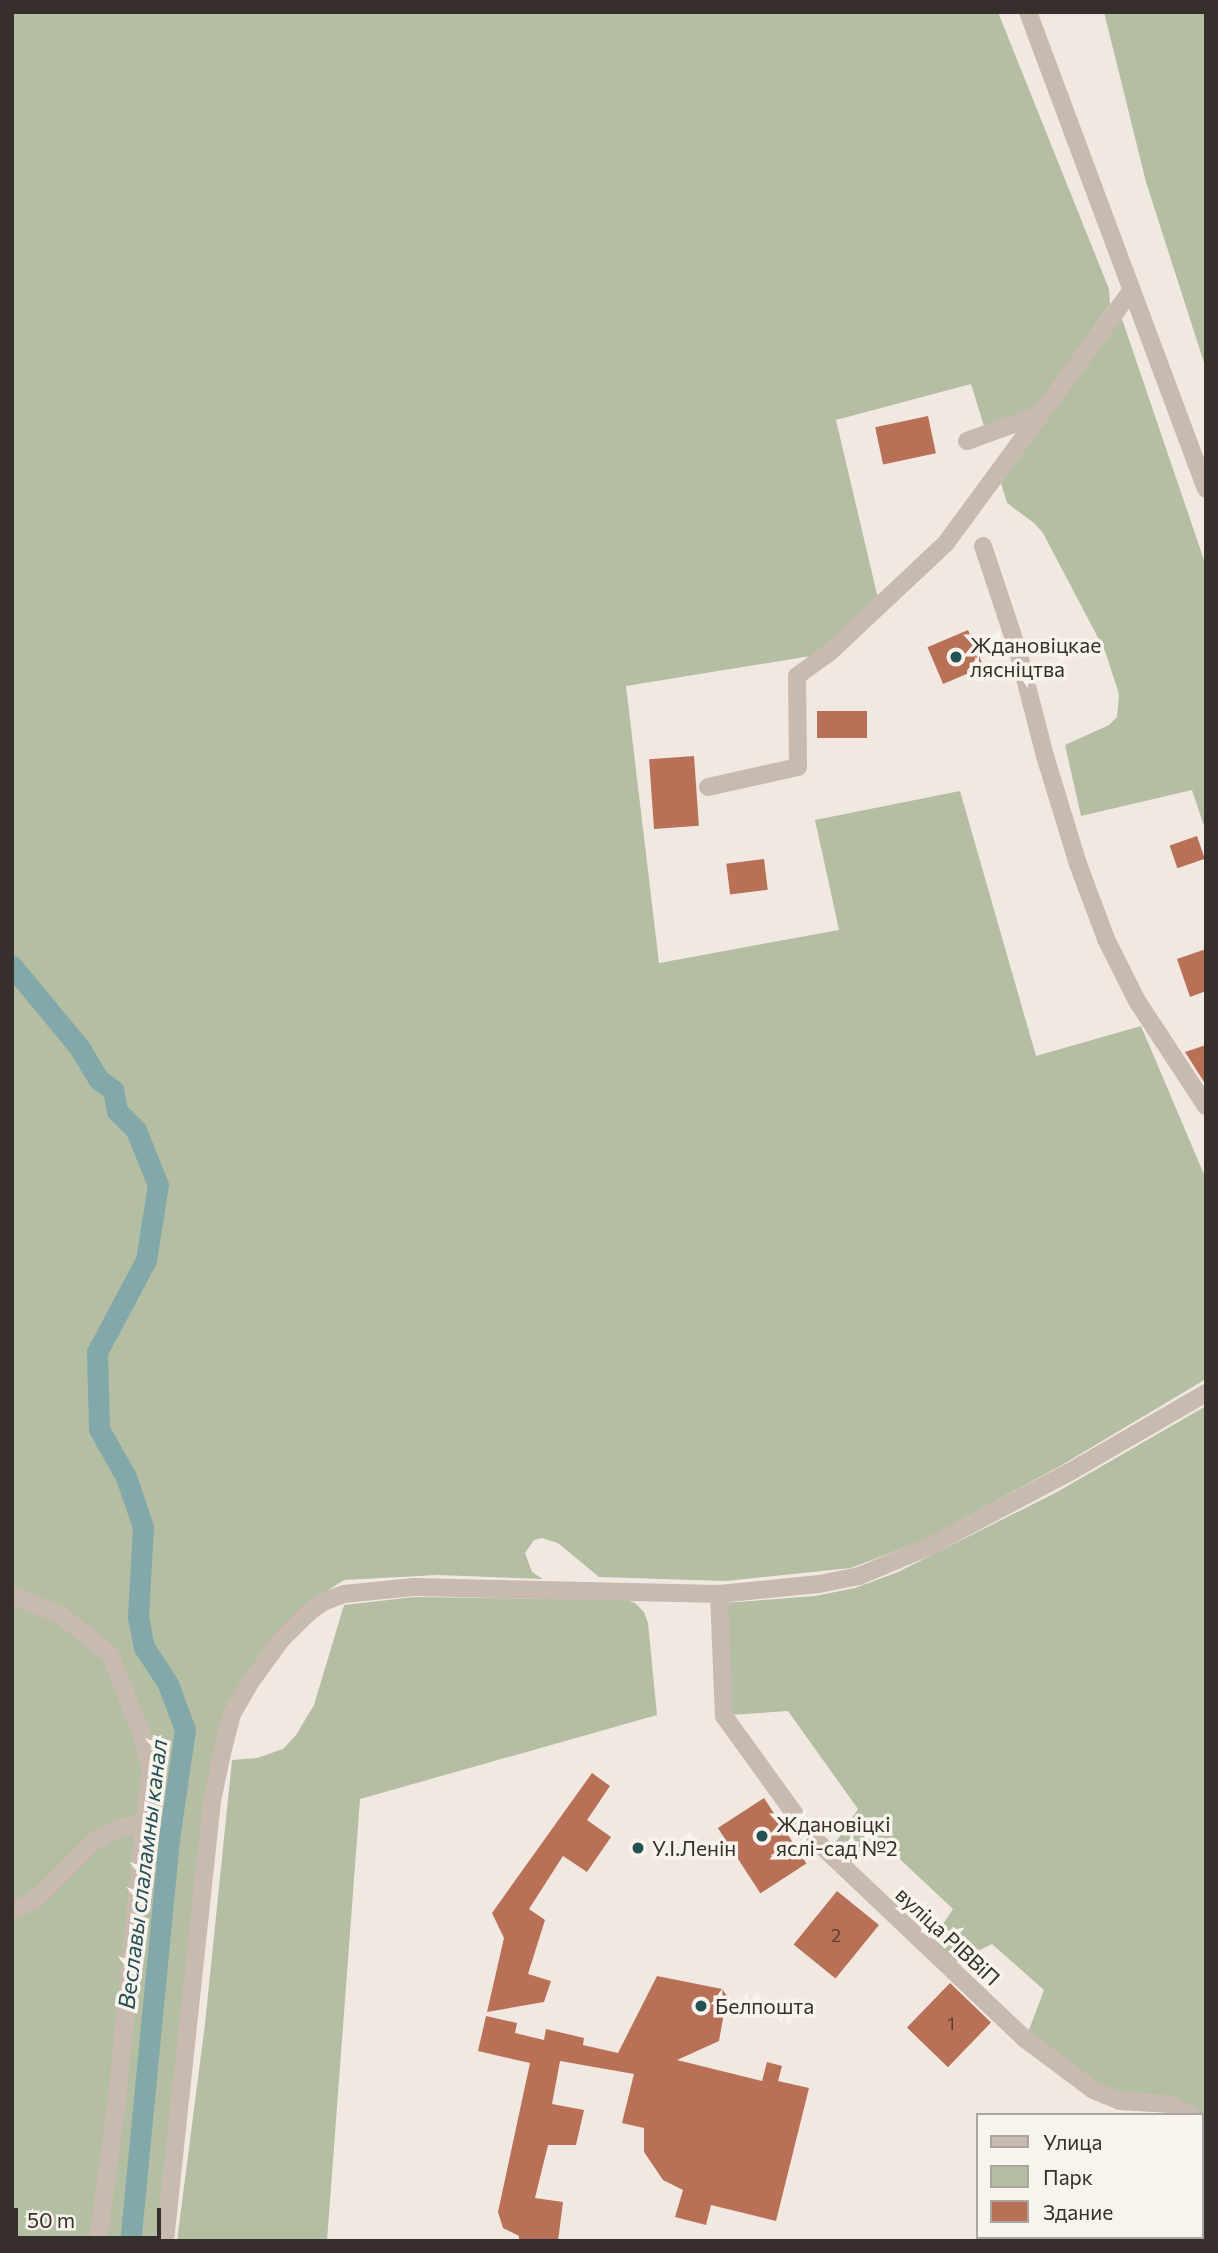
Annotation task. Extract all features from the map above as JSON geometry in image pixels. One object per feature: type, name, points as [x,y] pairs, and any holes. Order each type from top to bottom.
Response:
[{"type":"street","points":[[1028,12],[1206,489]]},
{"type":"street","points":[[708,787],[798,767],[797,676],[829,653],[946,543],[1132,290]]},
{"type":"street","points":[[967,441],[1041,414]]},
{"type":"street","points":[[983,546],[1018,652],[1070,840],[1106,939],[1137,1001],[1206,1107]]},
{"type":"street","points":[[165,2241],[212,1801],[232,1714],[281,1640],[323,1602],[345,1594],[400,1588],[579,1589],[719,1594],[819,1584],[859,1576],[895,1562],[1068,1473],[1206,1393]]},
{"type":"street","name":"вуліца РІВВіП","points":[[719,1594],[724,1717],[809,1834],[1025,2039],[1093,2090],[1120,2101],[1171,2104],[1187,2113]]},
{"type":"street","points":[[12,1595],[60,1615],[110,1654],[140,1730],[151,1769],[117,2100],[98,2241]]},
{"type":"street","points":[[12,1911],[34,1900],[94,1841],[120,1828],[144,1824]]},
{"type":"green space","points":[[12,12],[998,12],[1109,289],[1110,304],[1035,409],[984,426],[971,384],[836,420],[880,607],[829,653],[626,686],[659,963],[839,930],[815,820],[960,791],[1036,1056],[1141,1026],[1206,1179],[1206,1379],[1062,1465],[924,1540],[851,1568],[726,1581],[599,1577],[558,1543],[542,1538],[534,1540],[525,1553],[532,1572],[543,1579],[438,1575],[344,1580],[304,1606],[244,1676],[205,1802],[156,2241],[102,2241],[151,1769],[142,1822],[119,1826],[12,1909]]},
{"type":"green space","points":[[1104,12],[1206,12],[1206,369],[1146,182]]},
{"type":"green space","points":[[1121,316],[1206,566],[1206,832],[1192,790],[1081,816],[1065,745],[1109,725],[1117,717],[1119,694],[1105,651],[1043,533],[1007,503],[1001,483]]},
{"type":"green space","points":[[1206,1406],[1206,2121],[1204,2113],[1119,2098],[1027,2035],[1044,1990],[992,1944],[951,1964],[931,1943],[953,1909],[887,1847],[846,1864],[831,1849],[858,1809],[788,1711],[730,1715],[724,1603],[815,1596],[855,1588],[898,1572],[1057,1492]]},
{"type":"green space","points":[[414,1597],[626,1600],[635,1603],[644,1612],[648,1623],[657,1715],[360,1799],[327,2241],[177,2241],[205,2024],[232,1760],[257,1758],[283,1749],[296,1735],[314,1705],[344,1605]]},
{"type":"green space","points":[[142,1826],[95,2241],[12,2241],[12,1912],[95,1843]]},
{"type":"building","points":[[928,416],[936,453],[883,464],[875,427]]},
{"type":"building","name":"Ждановіцкае лясніцтва","points":[[968,630],[984,667],[943,684],[927,647]]},
{"type":"building","points":[[817,711],[867,711],[867,738],[817,738]]},
{"type":"building","points":[[694,756],[699,826],[654,829],[649,759]]},
{"type":"building","points":[[1197,836],[1205,859],[1177,868],[1170,845]]},
{"type":"building","points":[[764,859],[768,890],[730,894],[726,864]]},
{"type":"building","points":[[1206,949],[1206,991],[1190,997],[1177,959]]},
{"type":"building","points":[[1206,1045],[1206,1085],[1185,1052]]},
{"type":"building","points":[[592,1773],[610,1786],[587,1820],[611,1837],[587,1872],[563,1856],[529,1909],[545,1920],[528,1974],[551,1981],[544,2002],[487,2012],[504,1938],[492,1913]]},
{"type":"building","points":[[764,1798],[806,1863],[760,1893],[718,1828]]},
{"type":"building","points":[[837,1891],[879,1925],[836,1979],[794,1945]]},
{"type":"building","points":[[657,1976],[722,1989],[727,1996],[719,2041],[677,2060],[762,2081],[767,2062],[782,2066],[778,2081],[809,2088],[776,2221],[711,2205],[706,2225],[675,2217],[683,2190],[663,2180],[644,2152],[644,2128],[622,2123],[634,2074],[560,2061],[552,2104],[584,2110],[576,2145],[548,2145],[535,2198],[563,2202],[558,2241],[519,2241],[519,2236],[503,2228],[498,2212],[530,2063],[478,2051],[486,2016],[517,2023],[515,2033],[544,2040],[546,2029],[584,2038],[583,2045],[618,2053]]},
{"type":"building","points":[[950,1983],[991,2023],[948,2067],[907,2028]]},
{"type":"waterway","name":"Веславы слаламны канал","points":[[12,966],[79,1047],[98,1079],[113,1090],[117,1111],[136,1130],[158,1185],[146,1260],[97,1352],[99,1429],[126,1477],[143,1527],[138,1617],[144,1647],[168,1684],[185,1730],[169,1839],[130,2241]]},
{"type":"place","name":"Ждановіцкае лясніцтва","points":[[956,657]]},
{"type":"place","name":"Ждановіцкі яслі-сад №2","points":[[762,1836]]},
{"type":"place","name":"У.І.Ленін","points":[[638,1848]]},
{"type":"place","name":"Белпошта","points":[[701,2006]]}]
